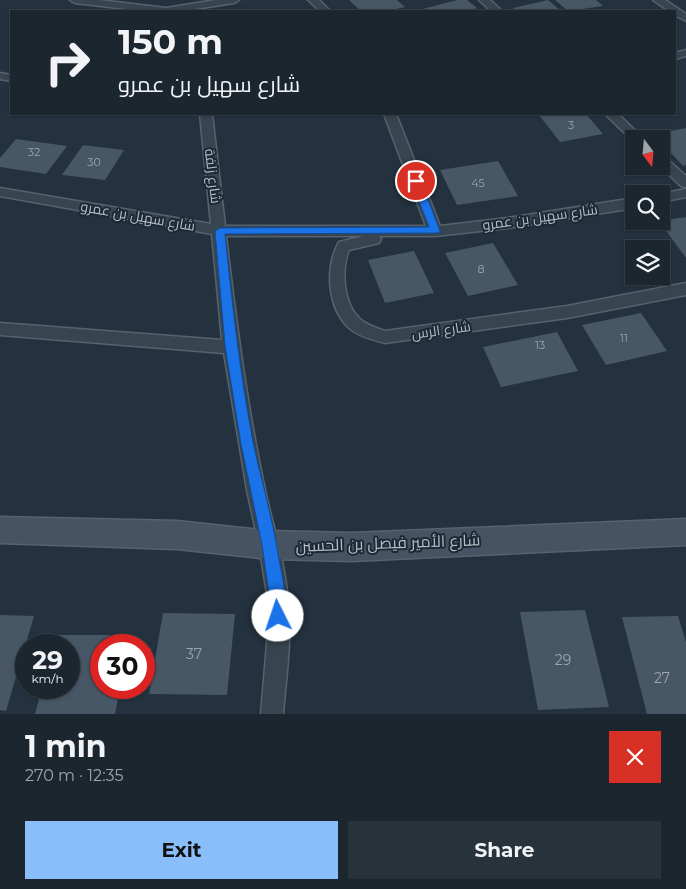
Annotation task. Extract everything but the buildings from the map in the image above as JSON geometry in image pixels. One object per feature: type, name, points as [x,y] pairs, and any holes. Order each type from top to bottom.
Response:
[{"type":"street","points":[[75,0],[155,10]]},
{"type":"street","points":[[182,10],[234,0]]},
{"type":"street","points":[[313,0],[324,10]]},
{"type":"street","points":[[658,0],[674,10]]},
{"type":"street","name":"شارع زلفة","points":[[206,115],[231,346],[278,600],[279,632],[272,714]]},
{"type":"street","points":[[390,115],[436,231]]},
{"type":"street","points":[[612,115],[628,130]]},
{"type":"street","points":[[670,168],[686,183]]},
{"type":"street","name":"شارع سهيل بن عمرو","points":[[0,192],[220,231],[436,231],[508,223],[625,204]]},
{"type":"street","points":[[670,196],[686,193]]},
{"type":"street","name":"شارع الرس","points":[[418,232],[358,241],[344,246],[337,265],[338,285],[346,312],[356,325],[380,336],[394,337],[567,312],[686,289]]},
{"type":"street","points":[[0,329],[231,346]]},
{"type":"street","name":"شارع الأمير فيصل بن الحسين","points":[[0,530],[177,535],[269,545],[352,547],[686,532]]},
{"type":"route","points":[[278,616],[278,600],[269,545],[256,490],[231,346],[220,231],[436,231],[416,181]]}]
